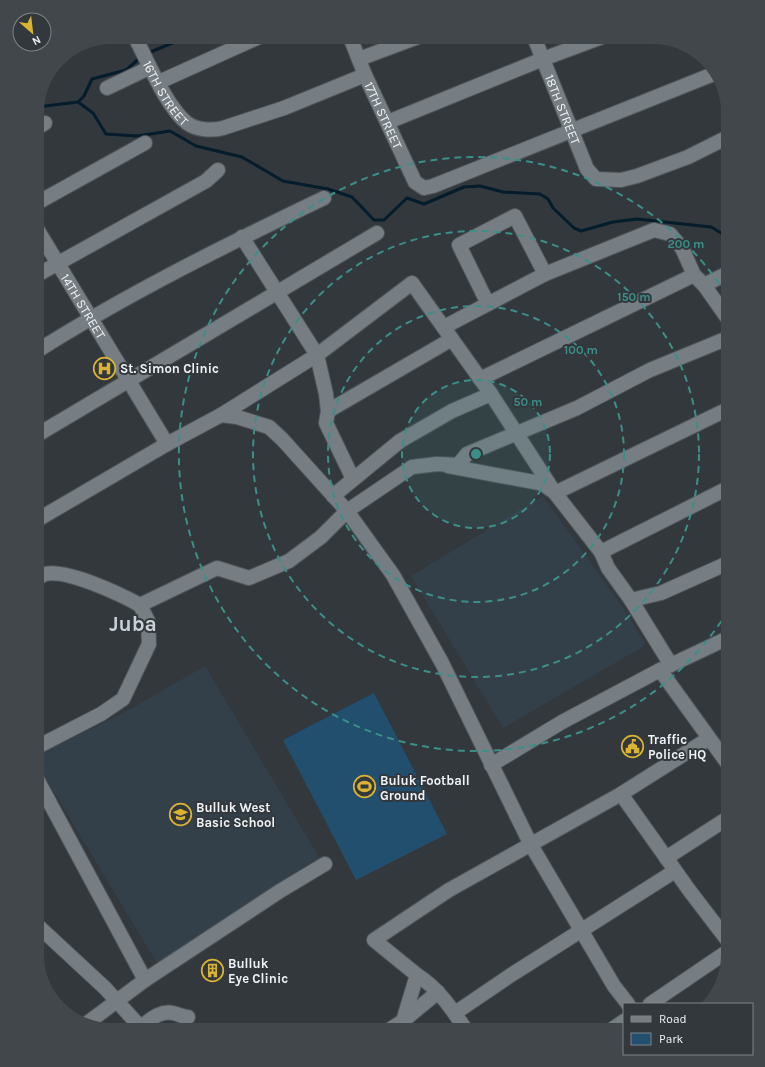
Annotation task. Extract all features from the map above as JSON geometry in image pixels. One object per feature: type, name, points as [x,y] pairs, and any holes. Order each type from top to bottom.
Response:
[{"type":"street","name":"16TH STREET","points":[[138,44],[149,68],[159,82],[175,111],[188,124],[213,130],[284,108],[365,76]]},
{"type":"street","points":[[159,82],[243,44]]},
{"type":"street","name":"17TH STREET","points":[[353,44],[365,76],[415,182],[424,188],[433,186],[571,131]]},
{"type":"street","points":[[358,59],[399,44]]},
{"type":"street","name":"18TH STREET","points":[[537,44],[587,169],[596,179],[621,180],[637,176],[688,157],[721,140]]},
{"type":"street","points":[[388,122],[583,44]]},
{"type":"street","points":[[107,88],[149,68]]},
{"type":"street","points":[[571,131],[710,75]]},
{"type":"street","points":[[44,199],[145,143]]},
{"type":"street","points":[[44,271],[206,181],[218,170]]},
{"type":"street","points":[[44,347],[90,317],[242,238],[324,198]]},
{"type":"street","points":[[488,304],[459,245],[515,216],[545,274]]},
{"type":"street","points":[[444,327],[545,274],[654,230],[670,234],[682,248],[699,280],[721,310]]},
{"type":"street","points":[[44,431],[277,291],[377,233]]},
{"type":"street","points":[[242,238],[317,355],[326,394],[328,411],[326,423],[352,479]]},
{"type":"street","name":"14TH STREET","points":[[44,240],[167,444]]},
{"type":"street","points":[[480,379],[699,280],[721,275]]},
{"type":"street","points":[[44,516],[167,444],[221,415],[317,355],[412,284],[491,394],[555,493],[601,552],[615,579],[631,600],[665,668],[708,739],[721,755]]},
{"type":"street","points":[[328,411],[452,339]]},
{"type":"street","points":[[140,605],[217,568],[249,578],[289,561],[321,537],[347,511],[412,467],[437,464],[458,465],[467,454],[577,408],[650,370],[721,341]]},
{"type":"street","points":[[333,496],[400,441],[452,411],[491,394]]},
{"type":"street","points":[[555,493],[721,412]]},
{"type":"street","points":[[221,415],[237,417],[269,427],[282,439],[347,511],[393,575],[421,622],[531,845],[614,986],[627,1003]]},
{"type":"street","points":[[437,464],[543,484],[555,493]]},
{"type":"street","points":[[601,552],[721,492]]},
{"type":"street","points":[[631,600],[661,593],[721,566]]},
{"type":"street","points":[[44,575],[66,574],[121,595],[140,605],[148,621],[149,644],[123,699],[113,707],[44,743]]},
{"type":"street","points":[[491,765],[562,722],[665,668],[721,641]]},
{"type":"street","points":[[461,1023],[438,992],[428,982],[416,975],[374,940],[449,890],[621,794],[708,739]]},
{"type":"street","points":[[44,792],[145,980]]},
{"type":"street","points":[[621,794],[675,871],[721,932]]},
{"type":"street","points":[[666,858],[721,823]]},
{"type":"street","points":[[92,1020],[145,980],[280,891],[325,864]]},
{"type":"street","points":[[455,1013],[506,978],[675,871]]},
{"type":"street","points":[[44,931],[105,988],[136,1023]]},
{"type":"street","points":[[651,1003],[721,956]]},
{"type":"street","points":[[403,1021],[416,975]]},
{"type":"street","points":[[400,1023],[438,992]]},
{"type":"street","points":[[147,1023],[151,1018],[159,1014],[172,1012],[188,1018]]},
{"type":"shaded area","points":[[543,496],[624,609],[646,645],[503,728],[411,576]]},
{"type":"shaded area","name":"Bulluk West Basic School","points":[[205,666],[323,864],[157,963],[44,776],[44,752],[120,715]]},
{"type":"green space","name":"Buluk Football Ground","points":[[374,693],[447,834],[356,880],[283,740]]},
{"type":"waterway","points":[[148,53],[170,44]]},
{"type":"waterway","points":[[78,102],[84,96],[92,79],[126,70],[141,57]]},
{"type":"waterway","points":[[44,106],[78,102],[93,113],[106,134],[137,136],[170,131],[196,146],[242,157],[283,181],[328,189],[352,197],[374,220],[384,220],[407,198],[424,204],[464,187],[480,186],[503,192],[540,194],[548,199],[553,208],[574,228],[581,231],[613,222],[637,219],[711,227],[721,233]]},
{"type":"place","name":"St. Simon Clinic","points":[[104,368]]},
{"type":"place","name":"Traffic Police HQ","points":[[633,746]]},
{"type":"place","name":"Buluk Football Ground","points":[[365,787]]},
{"type":"place","name":"Bulluk West Basic School","points":[[180,814]]},
{"type":"place","name":"Bulluk Eye Clinic","points":[[213,970]]},
{"type":"district","name":"Juba","points":[[133,624]]}]
